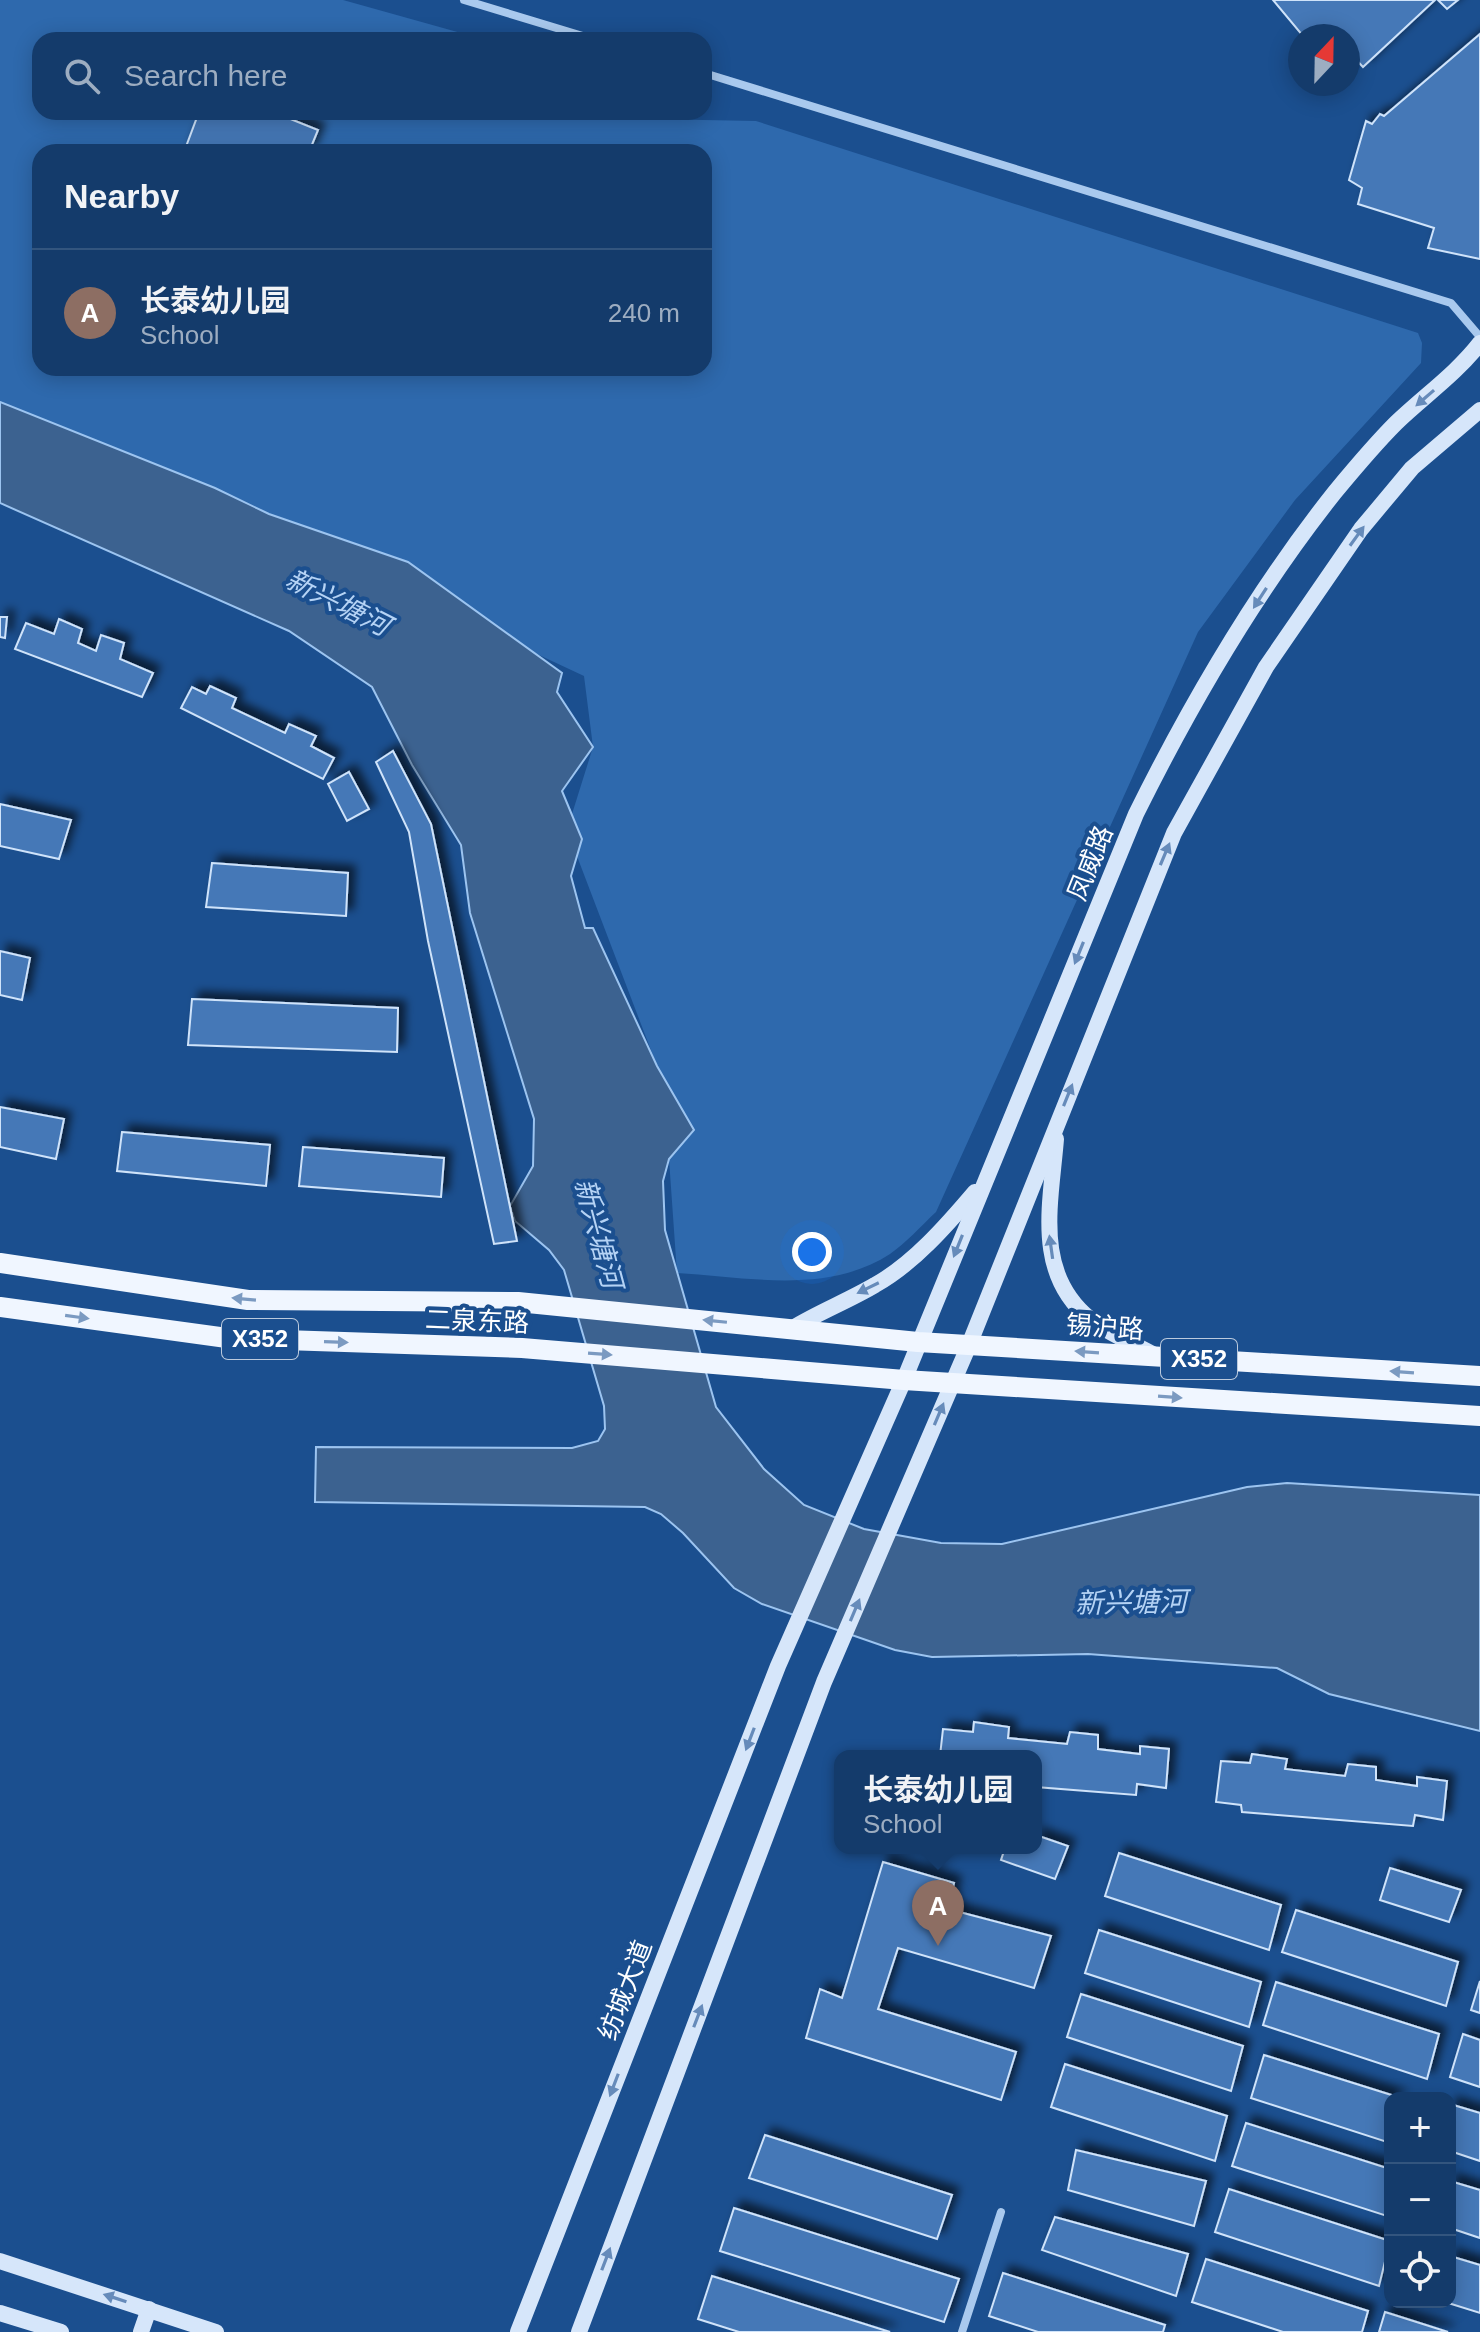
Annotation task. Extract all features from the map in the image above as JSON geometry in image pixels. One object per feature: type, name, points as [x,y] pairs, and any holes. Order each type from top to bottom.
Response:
[{"type":"main road","name":"凤威路","points":[[862,1473],[904,1380],[1136,814],[1173,740],[1218,663],[1335,492],[1395,424],[1464,364],[1480,340]]},
{"type":"main road","points":[[579,2332],[824,1682],[969,1345],[1174,833],[1259,680],[1361,529],[1412,468],[1480,410]]},
{"type":"main road","points":[[1057,1124],[1049,1234],[1055,1278],[1090,1319],[1157,1357]]},
{"type":"main road","points":[[793,1328],[831,1305],[877,1285],[952,1219],[986,1179]]},
{"type":"main road","name":"二泉东路","points":[[0,1263],[248,1300],[518,1302],[918,1342]]},
{"type":"main road","name":"二泉东路","points":[[0,1307],[227,1338],[522,1348],[953,1382]]},
{"type":"main road","name":"锡沪路","points":[[918,1342],[1480,1376]]},
{"type":"main road","name":"X352","points":[[953,1382],[1480,1416]]},
{"type":"main road","name":"纺城大道","points":[[518,2332],[778,1666],[862,1473]]},
{"type":"main road","points":[[0,2261],[216,2332]]},
{"type":"main road","points":[[141,2332],[149,2309]]},
{"type":"main road","points":[[0,2313],[61,2332]]},
{"type":"street","points":[[464,0],[570,32]]},
{"type":"street","points":[[712,75],[1451,303],[1480,340]]},
{"type":"street","points":[[962,2332],[1001,2212]]},
{"type":"shaded area","points":[[0,0],[343,0],[457,32],[32,32],[32,120],[756,121],[1418,333],[1422,343],[1421,363],[1295,500],[1198,632],[936,1212],[896,1250],[866,1267],[840,1275],[786,1280],[677,1273],[669,1159],[657,1066],[567,830],[593,747],[584,676],[0,404]]},
{"type":"water","name":"新兴塘河","points":[[0,402],[215,488],[269,514],[408,562],[562,673],[557,692],[593,747],[562,791],[582,839],[571,876],[585,928],[593,928],[657,1066],[694,1130],[669,1159],[663,1181],[665,1230],[716,1407],[764,1469],[804,1505],[864,1529],[941,1543],[1002,1544],[1247,1487],[1287,1483],[1480,1495],[1480,1731],[1329,1694],[1277,1668],[1088,1654],[932,1657],[895,1650],[762,1604],[734,1588],[683,1533],[661,1514],[645,1507],[315,1502],[316,1447],[572,1448],[598,1441],[605,1429],[604,1406],[564,1270],[549,1250],[515,1221],[510,1206],[533,1166],[534,1119],[470,913],[461,845],[412,765],[372,687],[289,631],[0,503]]},
{"type":"building","points":[[1273,0],[1435,0],[1363,67],[1360,64],[1360,24],[1293,24]]},
{"type":"building","points":[[1438,0],[1458,0],[1447,9]]},
{"type":"building","points":[[1480,34],[1480,259],[1428,248],[1434,228],[1358,204],[1362,188],[1349,180],[1366,121],[1372,124],[1380,114],[1384,116]]},
{"type":"building","points":[[196,120],[293,120],[318,130],[312,144],[187,144]]},
{"type":"building","points":[[0,617],[7,617],[5,638],[0,637]]},
{"type":"building","points":[[59,619],[82,629],[78,643],[96,651],[101,635],[124,643],[120,659],[153,673],[142,697],[15,649],[26,623],[54,634]]},
{"type":"building","points":[[210,686],[236,698],[232,708],[285,733],[289,724],[316,736],[311,746],[334,758],[323,779],[181,708],[192,687],[206,694]]},
{"type":"building","points":[[393,751],[431,824],[517,1241],[494,1244],[428,941],[409,832],[376,762]]},
{"type":"building","points":[[349,772],[369,809],[347,821],[328,784]]},
{"type":"building","points":[[0,804],[71,820],[59,859],[0,846]]},
{"type":"building","points":[[212,863],[348,873],[346,916],[206,907]]},
{"type":"building","points":[[0,951],[30,958],[22,1000],[0,995]]},
{"type":"building","points":[[192,999],[398,1008],[397,1052],[188,1045]]},
{"type":"building","points":[[0,1107],[64,1119],[56,1159],[0,1147]]},
{"type":"building","points":[[122,1132],[270,1145],[266,1186],[117,1171]]},
{"type":"building","points":[[303,1147],[444,1158],[441,1197],[299,1186]]},
{"type":"building","points":[[974,1722],[1009,1727],[1008,1738],[1067,1744],[1070,1732],[1098,1735],[1098,1749],[1140,1754],[1140,1746],[1169,1749],[1166,1788],[1137,1784],[1136,1795],[1042,1787],[1042,1750],[941,1750],[943,1729],[973,1732]]},
{"type":"building","points":[[1252,1754],[1287,1759],[1285,1769],[1345,1776],[1348,1764],[1376,1767],[1376,1780],[1417,1786],[1417,1777],[1447,1781],[1443,1820],[1415,1815],[1413,1826],[1242,1812],[1241,1805],[1216,1802],[1221,1761],[1250,1763]]},
{"type":"building","points":[[1042,1837],[1068,1846],[1055,1879],[1001,1860],[1003,1854],[1042,1854]]},
{"type":"building","points":[[1119,1853],[1281,1905],[1269,1950],[1105,1896]]},
{"type":"building","points":[[883,1862],[954,1883],[948,1909],[1051,1936],[1034,1988],[898,1948],[878,2009],[1016,2052],[1001,2100],[806,2038],[820,1989],[842,1998]]},
{"type":"building","points":[[1390,1868],[1461,1890],[1449,1922],[1380,1900]]},
{"type":"building","points":[[1296,1910],[1458,1962],[1446,2006],[1282,1952]]},
{"type":"building","points":[[1099,1930],[1261,1982],[1249,2027],[1085,1973]]},
{"type":"building","points":[[1480,1981],[1480,2013],[1471,2010]]},
{"type":"building","points":[[1276,1982],[1439,2034],[1427,2079],[1263,2025]]},
{"type":"building","points":[[1081,1994],[1243,2046],[1231,2091],[1067,2037]]},
{"type":"building","points":[[1463,2034],[1480,2040],[1480,2087],[1450,2077]]},
{"type":"building","points":[[1264,2055],[1384,2093],[1384,2141],[1251,2098]]},
{"type":"building","points":[[1065,2064],[1227,2116],[1215,2161],[1051,2107]]},
{"type":"building","points":[[1456,2106],[1480,2113],[1480,2161],[1456,2153]]},
{"type":"building","points":[[1246,2123],[1384,2167],[1384,2215],[1232,2166]]},
{"type":"building","points":[[765,2135],[952,2195],[937,2239],[749,2178]]},
{"type":"building","points":[[1076,2150],[1206,2181],[1194,2226],[1068,2190]]},
{"type":"building","points":[[1456,2183],[1480,2190],[1480,2238],[1456,2230]]},
{"type":"building","points":[[1229,2189],[1384,2239],[1384,2266],[1379,2286],[1215,2232]]},
{"type":"building","points":[[734,2208],[959,2279],[944,2322],[720,2251]]},
{"type":"building","points":[[1055,2217],[1188,2254],[1176,2296],[1042,2250]]},
{"type":"building","points":[[1456,2258],[1480,2265],[1480,2313],[1456,2305]]},
{"type":"building","points":[[1206,2259],[1368,2311],[1362,2332],[1283,2332],[1192,2302]]},
{"type":"building","points":[[1003,2273],[1165,2325],[1163,2332],[1038,2332],[989,2316]]},
{"type":"building","points":[[712,2276],[890,2332],[739,2332],[698,2319]]},
{"type":"building","points":[[1385,2312],[1448,2332],[1379,2332]]},
{"type":"place","name":"长泰幼儿园","points":[[938,1946]]}]
